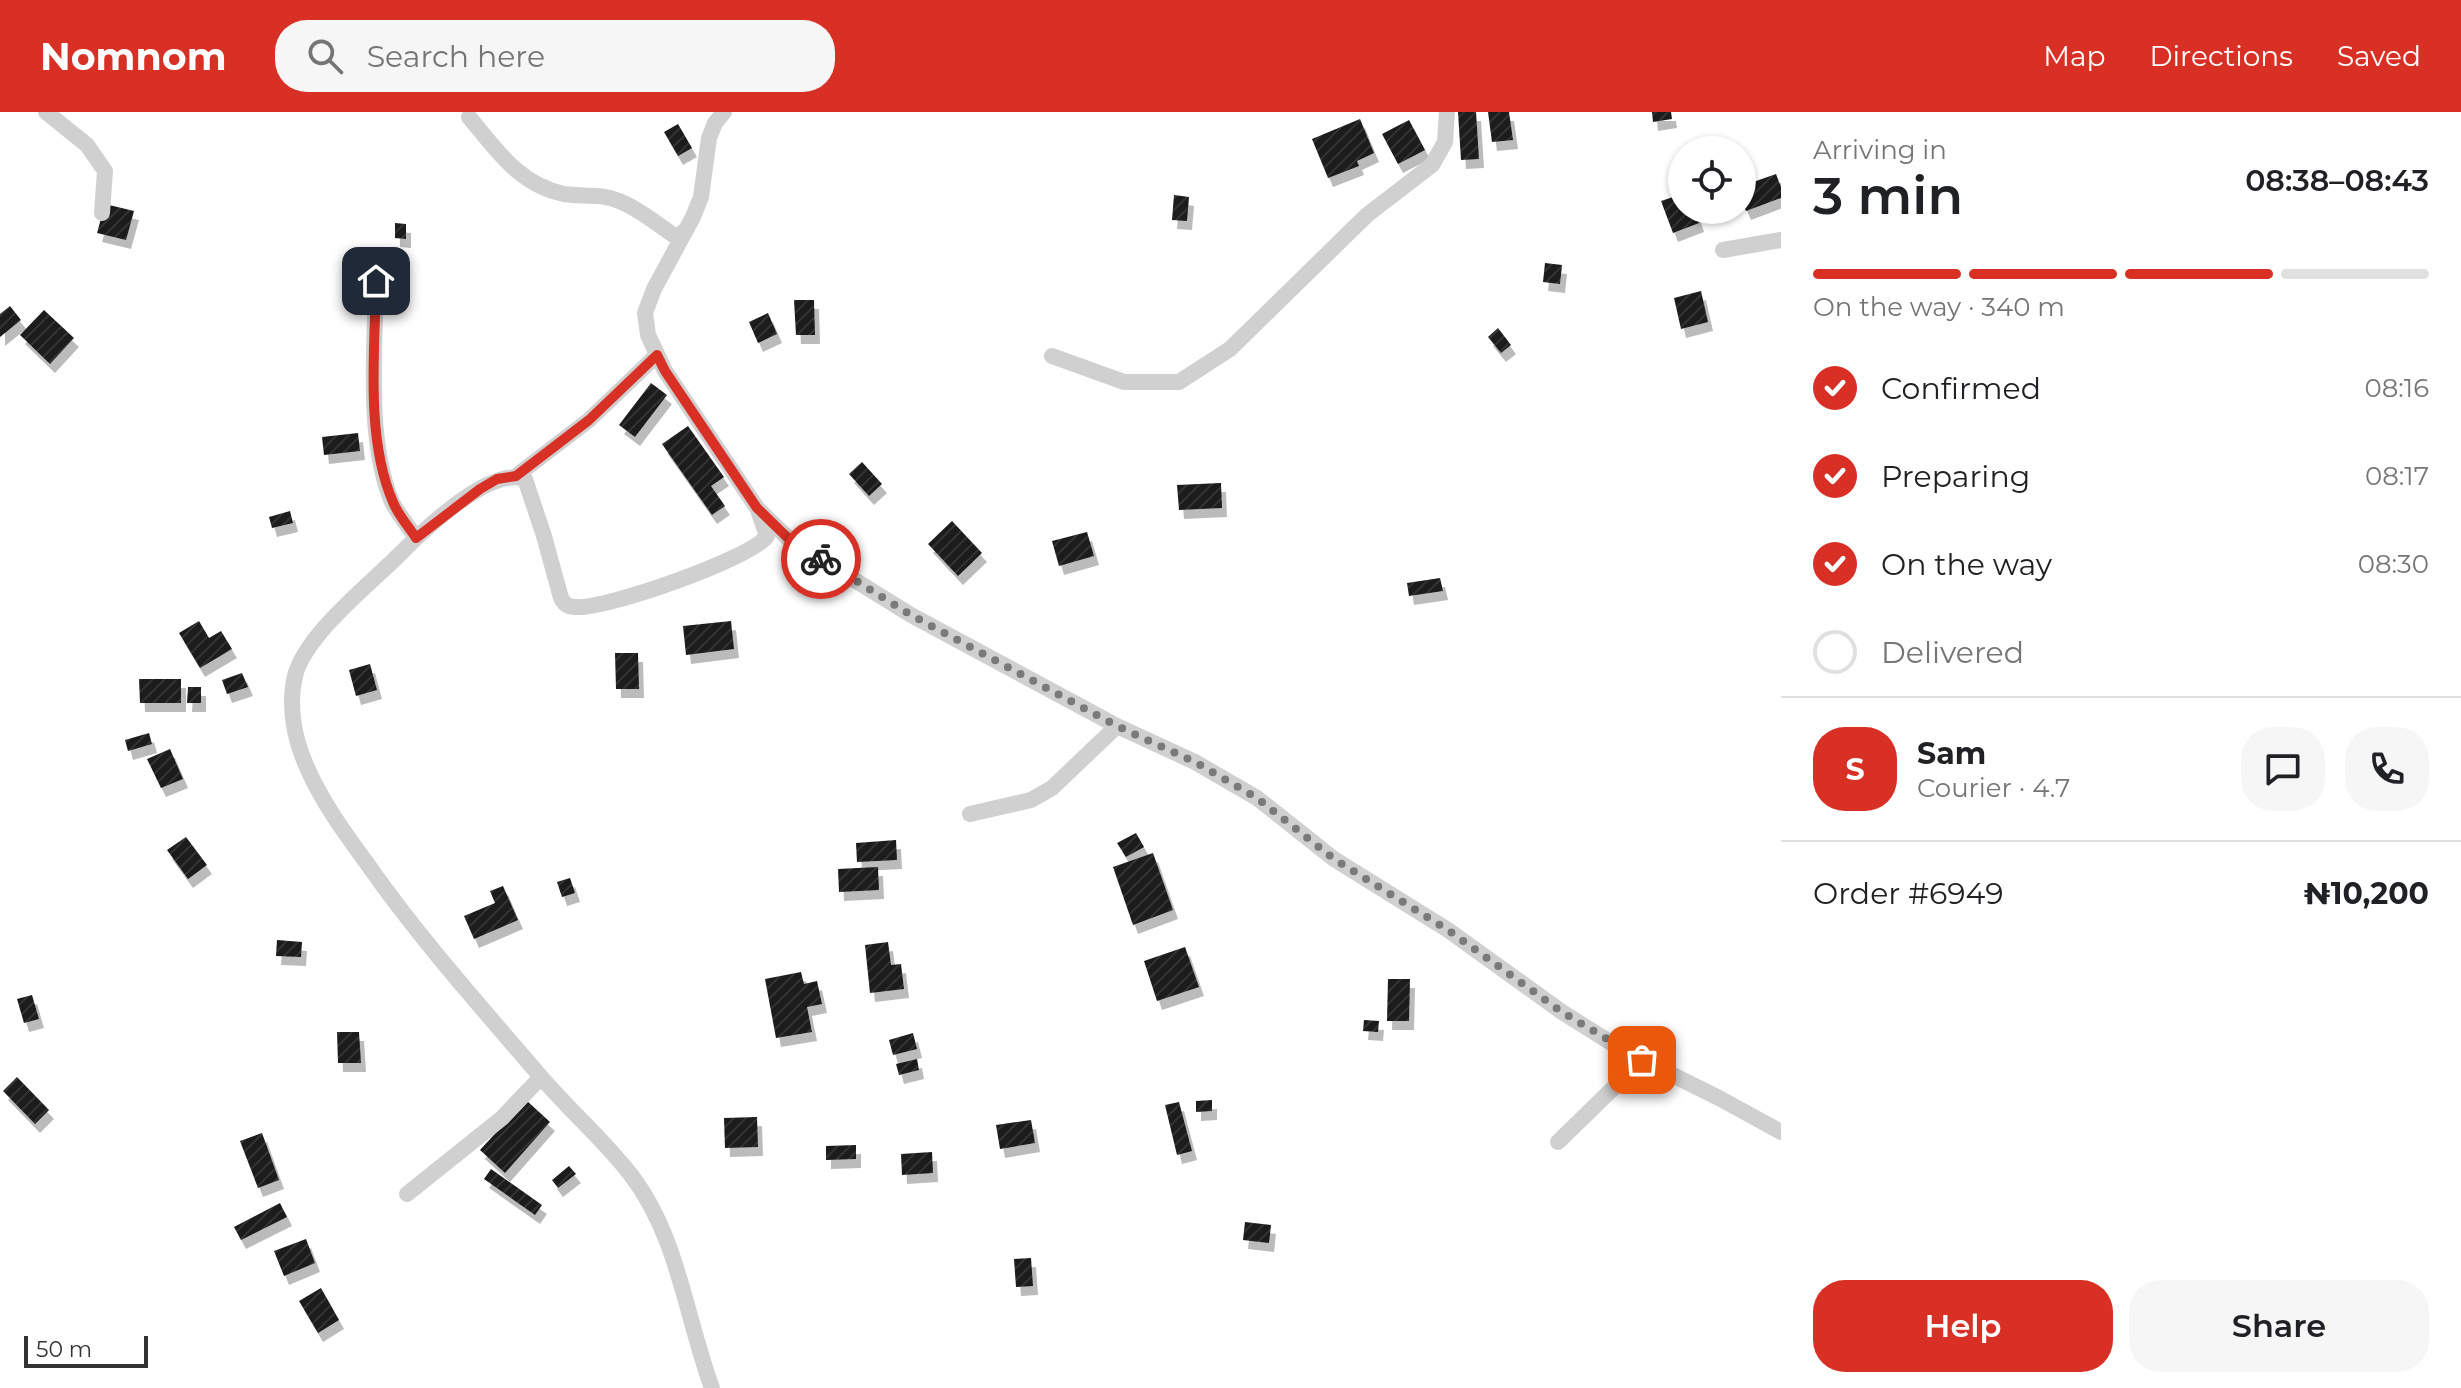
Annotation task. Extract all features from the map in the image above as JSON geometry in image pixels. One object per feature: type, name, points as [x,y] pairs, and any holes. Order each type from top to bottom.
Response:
[{"type":"street","points":[[46,112],[87,145],[105,171],[102,213]]},
{"type":"street","points":[[469,117],[512,168],[527,179],[563,194],[595,195],[620,201],[678,238],[693,217],[701,197],[709,138],[724,112]]},
{"type":"street","points":[[1052,356],[1124,382],[1179,382],[1230,349],[1367,215],[1432,165],[1445,142],[1447,112]]},
{"type":"street","points":[[683,232],[645,313],[648,335],[665,371],[757,508],[790,540],[911,615],[1117,726],[1195,762],[1257,798],[1334,859],[1448,930],[1562,1012],[1642,1060],[1781,1132]]},
{"type":"street","points":[[1723,250],[1781,240]]},
{"type":"street","points":[[376,281],[375,402],[379,452],[393,503],[416,538]]},
{"type":"street","points":[[516,476],[589,420],[657,355]]},
{"type":"street","points":[[712,1388],[685,1294],[652,1205],[631,1174],[541,1077],[407,920],[347,836],[306,766],[292,711],[295,674],[315,640],[342,608],[416,538],[497,479],[516,476],[525,479],[561,598],[572,607],[616,601],[743,554],[767,536],[757,508]]},
{"type":"street","points":[[970,814],[1031,800],[1052,788],[1117,726]]},
{"type":"street","points":[[1558,1142],[1642,1060]]},
{"type":"street","points":[[407,1194],[502,1118],[541,1077]]},
{"type":"building","points":[[1458,112],[1476,112],[1479,159],[1461,160]]},
{"type":"building","points":[[1488,112],[1509,112],[1513,140],[1492,142]]},
{"type":"building","points":[[1652,112],[1671,112],[1672,119],[1653,122]]},
{"type":"building","points":[[1360,119],[1374,153],[1357,161],[1359,166],[1328,178],[1312,139]]},
{"type":"building","points":[[1409,120],[1425,150],[1398,164],[1382,134]]},
{"type":"building","points":[[678,124],[692,148],[678,156],[664,132]]},
{"type":"building","points":[[1776,174],[1781,198],[1756,207],[1756,181]]},
{"type":"building","points":[[1174,195],[1189,197],[1187,221],[1172,220]]},
{"type":"building","points":[[1668,199],[1668,220],[1661,201]]},
{"type":"building","points":[[105,204],[134,211],[126,240],[97,233]]},
{"type":"building","points":[[395,223],[406,224],[406,239],[395,238]]},
{"type":"building","points":[[1670,224],[1696,224],[1673,233]]},
{"type":"building","points":[[1545,263],[1562,265],[1560,284],[1543,282]]},
{"type":"building","points":[[1701,291],[1708,322],[1681,329],[1674,298]]},
{"type":"building","points":[[794,300],[814,300],[815,335],[796,335]]},
{"type":"building","points":[[10,306],[21,320],[0,337],[0,314]]},
{"type":"building","points":[[44,310],[74,338],[50,364],[20,335]]},
{"type":"building","points":[[768,313],[777,334],[758,343],[749,322]]},
{"type":"building","points":[[1498,328],[1511,345],[1501,353],[1488,337]]},
{"type":"building","points":[[651,383],[667,395],[635,437],[619,425]]},
{"type":"building","points":[[688,426],[724,477],[711,486],[725,506],[712,515],[662,444]]},
{"type":"building","points":[[358,433],[360,451],[324,455],[322,437]]},
{"type":"building","points":[[862,462],[882,484],[869,496],[849,474]]},
{"type":"building","points":[[1221,483],[1222,508],[1179,510],[1177,485]]},
{"type":"building","points":[[290,511],[293,523],[272,528],[269,517]]},
{"type":"building","points":[[952,521],[982,553],[958,576],[928,544]]},
{"type":"building","points":[[1087,532],[1094,556],[1059,566],[1052,541]]},
{"type":"building","points":[[1440,578],[1443,591],[1409,596],[1407,583]]},
{"type":"building","points":[[199,621],[209,638],[221,631],[232,649],[200,668],[179,633]]},
{"type":"building","points":[[731,621],[734,649],[686,655],[683,626]]},
{"type":"building","points":[[615,653],[638,653],[639,689],[616,689]]},
{"type":"building","points":[[370,664],[377,690],[356,696],[349,670]]},
{"type":"building","points":[[242,673],[248,687],[227,694],[222,680]]},
{"type":"building","points":[[139,679],[181,679],[181,703],[140,703]]},
{"type":"building","points":[[188,687],[201,687],[201,703],[187,703]]},
{"type":"building","points":[[149,733],[152,744],[128,751],[125,740]]},
{"type":"building","points":[[170,749],[183,779],[161,788],[147,759]]},
{"type":"building","points":[[1136,833],[1144,847],[1126,857],[1117,843]]},
{"type":"building","points":[[186,837],[207,865],[188,879],[167,850]]},
{"type":"building","points":[[896,840],[897,860],[857,862],[856,843]]},
{"type":"building","points":[[1153,853],[1173,910],[1133,925],[1113,867]]},
{"type":"building","points":[[878,867],[879,890],[839,892],[838,869]]},
{"type":"building","points":[[570,878],[575,893],[562,897],[557,882]]},
{"type":"building","points":[[503,886],[518,920],[474,939],[464,916],[495,903],[490,891]]},
{"type":"building","points":[[277,940],[302,942],[301,957],[276,956]]},
{"type":"building","points":[[888,942],[891,965],[901,964],[904,989],[870,993],[865,945]]},
{"type":"building","points":[[1185,947],[1199,987],[1157,1001],[1144,961]]},
{"type":"building","points":[[801,972],[804,984],[817,981],[822,1004],[807,1007],[812,1032],[776,1038],[765,979]]},
{"type":"building","points":[[1388,979],[1410,979],[1409,1021],[1387,1021]]},
{"type":"building","points":[[32,995],[39,1019],[24,1023],[17,999]]},
{"type":"building","points":[[1364,1020],[1379,1021],[1378,1032],[1363,1031]]},
{"type":"building","points":[[337,1032],[359,1032],[361,1063],[338,1063]]},
{"type":"building","points":[[913,1033],[917,1049],[893,1055],[889,1040]]},
{"type":"building","points":[[917,1059],[919,1070],[899,1075],[896,1064]]},
{"type":"building","points":[[17,1077],[49,1110],[35,1124],[3,1091]]},
{"type":"building","points":[[526,1100],[550,1122],[505,1173],[480,1150]]},
{"type":"building","points":[[1212,1100],[1212,1111],[1196,1112],[1196,1101]]},
{"type":"building","points":[[1179,1102],[1192,1151],[1177,1155],[1165,1105]]},
{"type":"building","points":[[757,1117],[758,1147],[725,1148],[724,1118]]},
{"type":"building","points":[[1031,1120],[1035,1143],[1000,1149],[996,1125]]},
{"type":"building","points":[[262,1133],[279,1180],[258,1188],[240,1141]]},
{"type":"building","points":[[856,1145],[856,1159],[826,1160],[826,1146]]},
{"type":"building","points":[[932,1152],[933,1173],[902,1175],[901,1154]]},
{"type":"building","points":[[569,1166],[576,1174],[558,1188],[552,1180]]},
{"type":"building","points":[[491,1169],[542,1205],[535,1215],[484,1179]]},
{"type":"building","points":[[280,1203],[287,1217],[241,1240],[234,1227]]},
{"type":"building","points":[[1245,1222],[1271,1225],[1269,1243],[1243,1240]]},
{"type":"building","points":[[306,1239],[315,1263],[284,1276],[274,1251]]},
{"type":"building","points":[[1031,1258],[1033,1286],[1016,1287],[1014,1259]]},
{"type":"building","points":[[321,1288],[339,1320],[318,1333],[299,1301]]},
{"type":"way so far","points":[[821,559],[911,615],[1117,726],[1195,762],[1257,798],[1334,859],[1448,930],[1562,1012],[1642,1060]]},
{"type":"route","points":[[376,281],[375,402],[379,452],[393,503],[416,538],[480,489],[497,479],[516,476],[589,420],[657,355],[757,508],[790,540],[821,559]]}]
